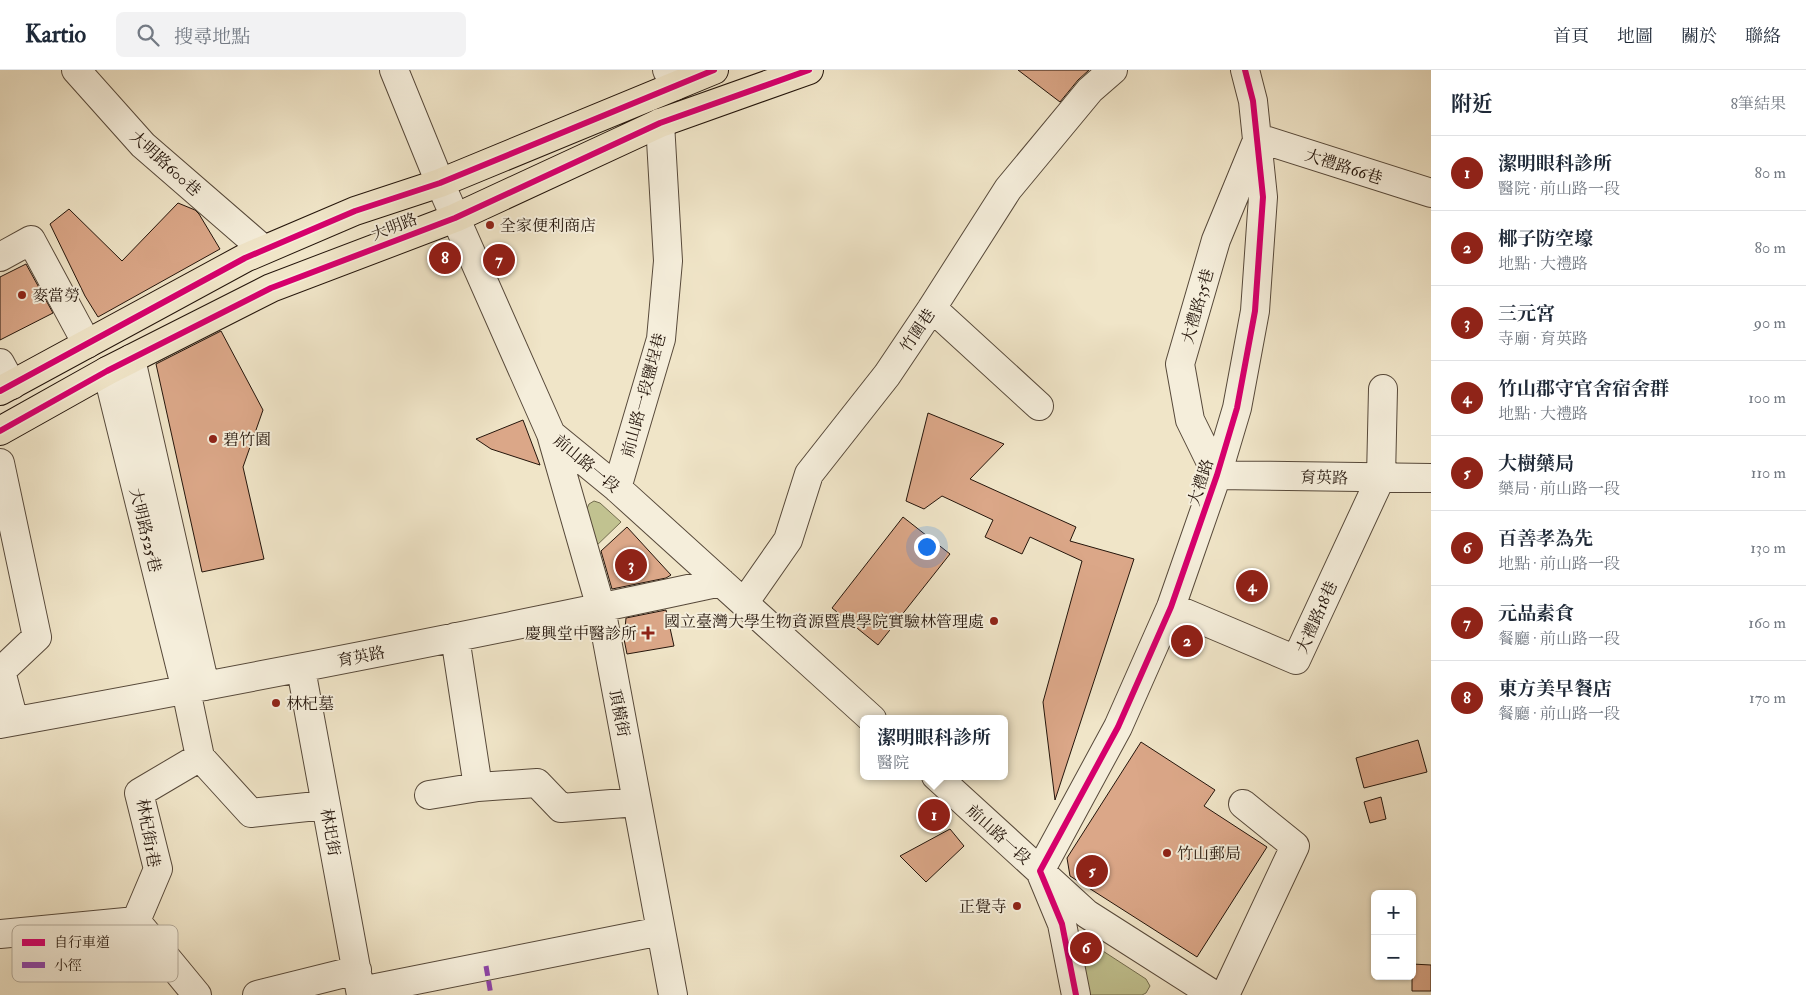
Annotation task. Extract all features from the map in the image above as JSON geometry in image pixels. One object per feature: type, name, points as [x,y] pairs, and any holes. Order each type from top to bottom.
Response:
[{"type":"main road","name":"大明路","points":[[4,380],[87,344],[263,249],[355,211],[440,183],[671,78],[714,70]]},
{"type":"main road","name":"大明路","points":[[0,431],[107,371],[271,288],[455,218],[660,123],[810,70]]},
{"type":"street","name":"大明路600巷","points":[[76,70],[142,145],[263,249]]},
{"type":"street","name":"前山路一段","points":[[394,70],[455,218],[551,434],[617,488],[868,715]]},
{"type":"street","name":"竹圍巷","points":[[744,603],[788,540],[809,474],[887,376],[1008,189],[1090,90],[1113,70]]},
{"type":"street","name":"大禮路","points":[[1040,871],[1118,727],[1171,607],[1217,475],[1237,408],[1254,311],[1264,197],[1252,76]]},
{"type":"street","name":"前山路一段鹽埕巷","points":[[617,488],[661,339],[668,261],[660,123]]},
{"type":"street","name":"大禮路66巷","points":[[1258,138],[1431,194]]},
{"type":"street","name":"大禮路35巷","points":[[1217,475],[1190,420],[1180,364],[1216,240],[1258,138]]},
{"type":"street","points":[[0,257],[30,240],[87,344]]},
{"type":"street","points":[[932,308],[1038,406]]},
{"type":"street","points":[[131,359],[195,688],[200,756],[251,813],[326,805]]},
{"type":"street","name":"大明路525巷","points":[[107,371],[195,688]]},
{"type":"street","points":[[1381,477],[1382,389]]},
{"type":"street","name":"頂橫街","points":[[551,434],[600,608],[673,995]]},
{"type":"street","points":[[0,463],[37,637],[2,671],[7,723]]},
{"type":"street","name":"育英路","points":[[1217,475],[1431,478]]},
{"type":"street","name":"大禮路18巷","points":[[1171,607],[1296,660],[1381,477]]},
{"type":"street","name":"育英路","points":[[7,723],[301,669],[721,582]]},
{"type":"street","points":[[455,638],[478,787]]},
{"type":"street","name":"林圯街","points":[[301,669],[360,985]]},
{"type":"street","name":"林杞街1巷","points":[[136,921],[158,868],[139,793],[200,756]]},
{"type":"street","name":"前山路一段","points":[[940,780],[1087,914],[1214,995]]},
{"type":"street","points":[[429,795],[478,787],[537,783],[561,808],[637,802]]},
{"type":"street","points":[[1225,995],[1295,846],[1243,804]]},
{"type":"street","name":"前山路一段","points":[[1040,871],[1062,924],[1076,995]]},
{"type":"street","points":[[94,925],[136,921],[139,925]]},
{"type":"street","points":[[257,995],[360,985],[661,931]]},
{"type":"street","points":[[178,972],[197,995]]},
{"type":"green space","points":[[594,501],[600,503],[621,522],[593,549],[585,513],[589,504]]},
{"type":"green space","points":[[1082,942],[1089,942],[1146,979],[1150,986],[1146,993],[1142,995],[1089,995],[1079,947]]},
{"type":"building","points":[[1018,70],[1089,70],[1060,102]]},
{"type":"building","points":[[178,203],[195,210],[199,214],[220,249],[98,317],[85,296],[50,224],[69,209],[122,261]]},
{"type":"building","name":"麥當勞","points":[[26,264],[53,313],[0,340],[0,277]]},
{"type":"building","name":"碧竹園","points":[[221,331],[263,410],[243,467],[264,559],[202,572],[156,364]]},
{"type":"building","points":[[928,413],[1004,444],[970,479],[1076,527],[1070,541],[1134,559],[1055,800],[1043,702],[1082,561],[1030,537],[1022,554],[985,537],[993,520],[942,496],[924,509],[906,501]]},
{"type":"building","points":[[523,420],[540,465],[491,449],[476,439]]},
{"type":"building","points":[[903,517],[950,554],[878,645],[832,608]]},
{"type":"building","points":[[627,527],[671,575],[666,578],[612,589],[601,551]]},
{"type":"building","name":"慶興堂中醫診所","points":[[666,610],[674,646],[627,654],[624,639],[626,618]]},
{"type":"building","points":[[1418,740],[1427,772],[1364,788],[1356,758]]},
{"type":"building","name":"竹山郵局","points":[[1141,742],[1215,790],[1204,806],[1267,847],[1197,957],[1070,876],[1067,858]]},
{"type":"building","points":[[1381,797],[1386,819],[1370,823],[1364,802]]},
{"type":"building","points":[[950,829],[964,846],[926,882],[900,856]]},
{"type":"building","points":[[1416,964],[1431,965],[1431,991],[1412,991],[1412,980],[1416,980]]},
{"type":"marked path","points":[[486,966],[491,995]]},
{"type":"cycle path","points":[[0,391],[245,258],[355,211],[440,183],[714,70]]},
{"type":"cycle path","points":[[0,431],[107,371],[271,288],[455,218],[660,123],[809,70]]},
{"type":"cycle path","points":[[1076,995],[1062,924],[1040,871],[1118,727],[1171,607],[1217,475],[1237,408],[1255,311],[1263,197],[1253,101],[1245,70]]},
{"type":"place","name":"全家便利商店","points":[[490,225]]},
{"type":"place","name":"東方美早餐店","points":[[445,258]]},
{"type":"place","name":"元品素食","points":[[499,260]]},
{"type":"place","name":"麥當勞","points":[[22,295]]},
{"type":"place","name":"碧竹園","points":[[213,439]]},
{"type":"place","name":"三元宮","points":[[631,565]]},
{"type":"place","name":"竹山郡守官舍宿舍群","points":[[1252,586]]},
{"type":"place","name":"國立臺灣大學生物資源暨農學院實驗林管理處","points":[[994,621]]},
{"type":"place","name":"慶興堂中醫診所","points":[[648,633]]},
{"type":"place","name":"椰子防空壕","points":[[1187,641]]},
{"type":"place","name":"林杞墓","points":[[276,703]]},
{"type":"place","name":"潔明眼科診所","points":[[934,815]]},
{"type":"place","name":"竹山郵局","points":[[1167,853]]},
{"type":"place","name":"大樹藥局","points":[[1092,871]]},
{"type":"place","name":"正覺寺","points":[[1017,906]]},
{"type":"place","name":"百善孝為先","points":[[1086,948]]}]
